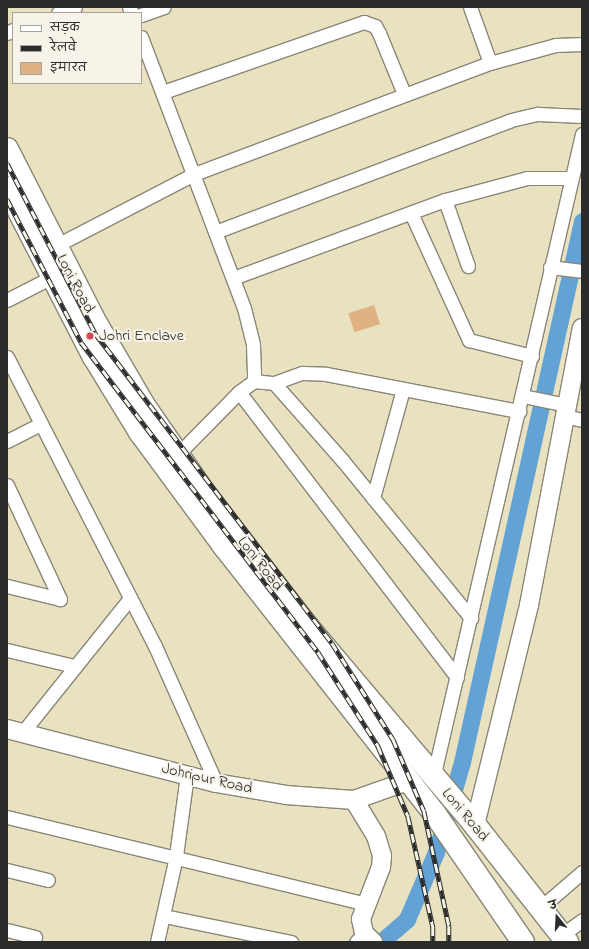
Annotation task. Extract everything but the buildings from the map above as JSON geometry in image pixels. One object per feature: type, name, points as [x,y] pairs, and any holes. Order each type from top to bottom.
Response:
[{"type":"highway","name":"Loni Road","points":[[7,149],[55,246],[143,404],[408,781],[462,850],[523,942]]},
{"type":"highway","name":"Loni Road","points":[[7,188],[94,357],[140,432],[224,546],[317,651],[468,816],[539,909],[565,938]]},
{"type":"street","points":[[61,12],[75,7]]},
{"type":"street","points":[[142,15],[164,7]]},
{"type":"street","points":[[470,7],[490,63]]},
{"type":"street","points":[[163,92],[364,22],[370,23],[379,33],[404,94]]},
{"type":"street","points":[[142,40],[234,278],[250,326],[254,381]]},
{"type":"street","points":[[55,246],[194,174],[490,63],[556,45],[582,44]]},
{"type":"street","points":[[215,232],[511,120],[538,114],[582,116]]},
{"type":"street","points":[[440,785],[457,677],[523,396],[550,267],[582,134]]},
{"type":"street","points":[[234,278],[445,200],[527,178],[572,178]]},
{"type":"street","points":[[445,200],[468,266]]},
{"type":"street","points":[[411,213],[469,340],[532,356]]},
{"type":"street","points":[[550,267],[580,271]]},
{"type":"street","points":[[7,300],[52,277]]},
{"type":"street","points":[[468,816],[529,605],[571,414],[582,328]]},
{"type":"street","points":[[7,357],[155,646],[216,783]]},
{"type":"street","points":[[178,454],[239,392],[254,381],[274,383],[302,373],[315,372],[519,411]]},
{"type":"street","points":[[274,383],[295,404],[471,618]]},
{"type":"street","points":[[373,498],[403,389]]},
{"type":"street","points":[[239,392],[457,677]]},
{"type":"street","points":[[523,396],[543,400],[571,414]]},
{"type":"street","points":[[7,441],[40,424]]},
{"type":"street","points":[[7,485],[60,599],[7,586]]},
{"type":"street","points":[[14,731],[74,666],[130,598]]},
{"type":"street","points":[[7,650],[74,666]]},
{"type":"street","name":"Johripur Road","points":[[14,731],[216,783],[286,795],[354,800],[408,781]]},
{"type":"street","points":[[157,942],[164,916],[176,856],[187,775]]},
{"type":"street","points":[[354,800],[376,836],[382,856],[381,867],[361,919],[365,938]]},
{"type":"street","points":[[7,817],[176,856],[366,904]]},
{"type":"street","points":[[7,870],[48,880]]},
{"type":"street","points":[[539,909],[582,872]]},
{"type":"street","points":[[164,916],[291,942]]},
{"type":"street","points":[[565,938],[582,920]]},
{"type":"street","points":[[7,930],[36,937]]},
{"type":"waterway","points":[[381,942],[407,919],[436,852],[462,762],[582,221]]},
{"type":"railway","points":[[7,163],[95,333],[332,643],[393,739],[424,811],[449,926],[449,942]]},
{"type":"railway","points":[[7,199],[81,342],[318,652],[378,746],[408,816],[433,927],[433,942]]},
{"type":"place","name":"Johri Enclave","points":[[90,336]]}]
